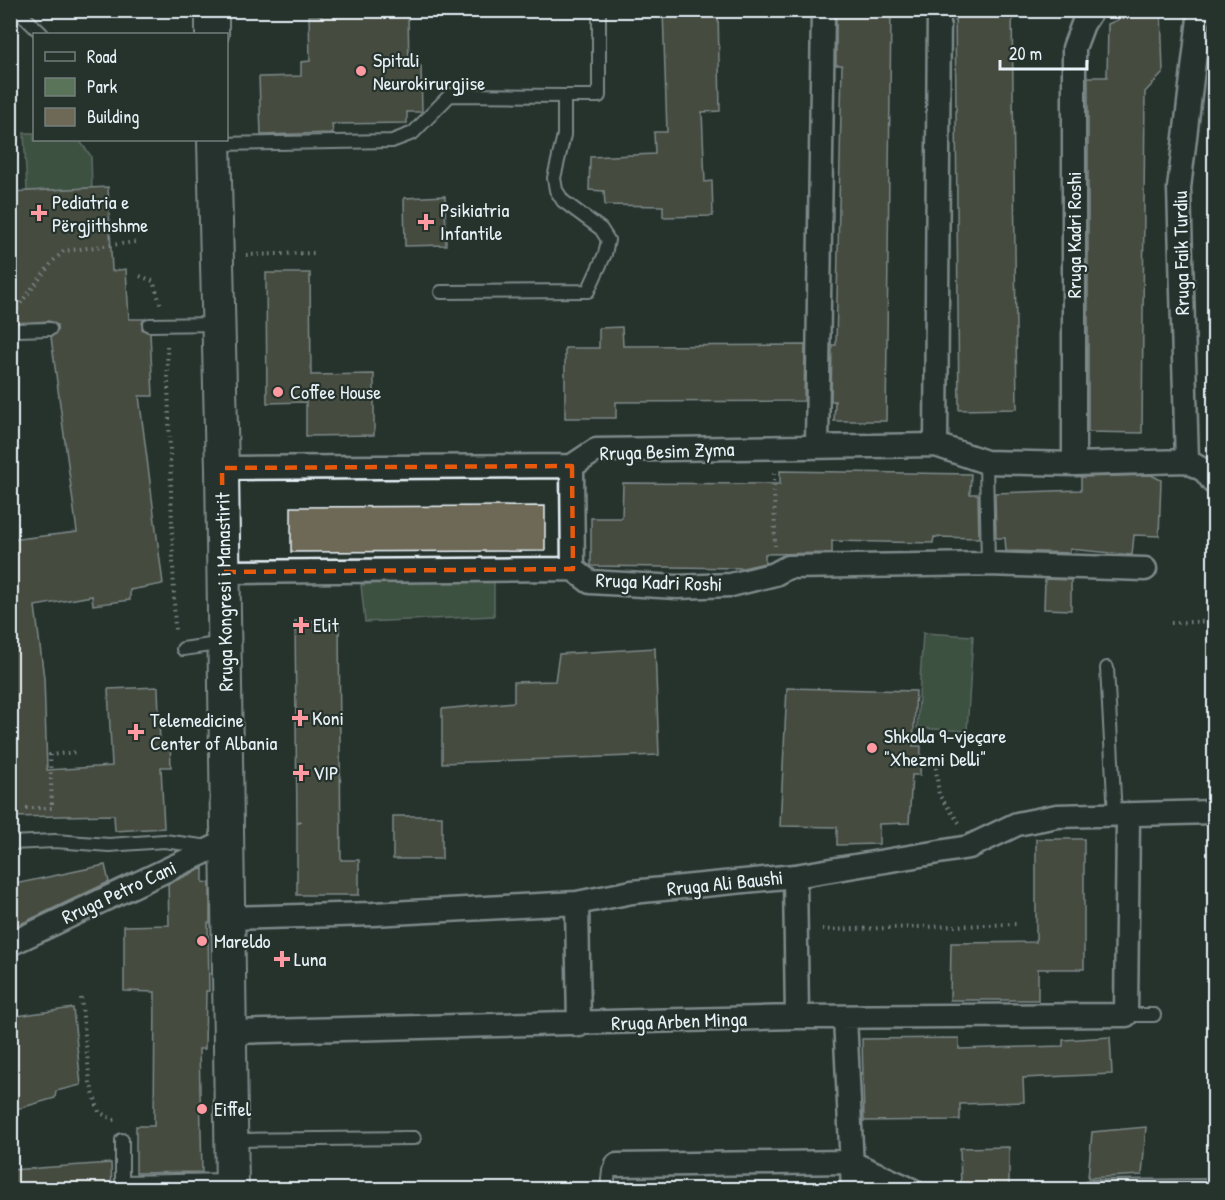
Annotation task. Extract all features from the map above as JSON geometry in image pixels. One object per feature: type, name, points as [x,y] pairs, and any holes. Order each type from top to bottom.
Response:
[{"type":"street","points":[[212,10],[212,33]]},
{"type":"street","points":[[817,446],[823,10]]},
{"type":"street","points":[[936,445],[939,10]]},
{"type":"street","name":"Rruga Kadri Roshi","points":[[1074,464],[1074,48],[1083,24],[1092,10]]},
{"type":"street","name":"Rruga Faik Turdiu","points":[[1187,462],[1179,188],[1200,10]]},
{"type":"street","name":"Rruga Kongresi i Manastirit","points":[[214,142],[225,643],[221,844],[229,918],[232,1185]]},
{"type":"street","name":"Rruga Besim Zyma","points":[[222,468],[572,466],[596,450],[936,445],[986,462]]},
{"type":"street","points":[[986,462],[1074,464],[1187,462],[1204,471],[1215,483]]},
{"type":"street","points":[[572,466],[573,569]]},
{"type":"street","name":"Rruga Kadri Roshi","points":[[223,572],[573,569],[590,582],[677,586],[731,585],[775,574],[788,567],[988,564],[1145,569]]},
{"type":"street","name":"Rruga Ali Baushi","points":[[229,918],[373,914],[577,903],[632,892],[795,876],[969,847],[1017,824],[1057,816],[1215,812]]},
{"type":"street","points":[[1122,816],[1126,1015]]},
{"type":"street","name":"Rruga Petro Cani","points":[[10,944],[221,844]]},
{"type":"street","points":[[795,876],[797,1017]]},
{"type":"street","points":[[577,903],[579,1025]]},
{"type":"street","name":"Rruga Arben Minga","points":[[232,1032],[579,1025],[797,1017],[1126,1015]]},
{"type":"street","points":[[844,1017],[852,1190]]},
{"type":"street","points":[[617,1165],[850,1162],[912,1190]]},
{"type":"lane","points":[[17,10],[41,33]]},
{"type":"lane","points":[[214,142],[392,141],[413,133],[450,95],[599,96],[599,10]]},
{"type":"lane","points":[[441,292],[588,291],[608,240],[601,229],[563,201],[556,190],[554,178],[564,135],[564,96]]},
{"type":"lane","points":[[149,325],[219,324]]},
{"type":"lane","points":[[18,330],[50,328]]},
{"type":"lane","points":[[986,462],[988,564]]},
{"type":"lane","points":[[183,649],[225,643]]},
{"type":"lane","points":[[1107,668],[1122,816]]},
{"type":"lane","points":[[10,843],[55,841],[109,845],[164,841],[221,844]]},
{"type":"lane","name":"Rruga Arben Minga","points":[[1126,1015],[1154,1015]]},
{"type":"lane","points":[[232,1140],[414,1138]]},
{"type":"lane","points":[[122,1140],[122,1182],[232,1185]]},
{"type":"lane","points":[[607,1190],[609,1170],[617,1165]]},
{"type":"lane","points":[[1090,1187],[1215,1186]]},
{"type":"path","points":[[17,308],[53,261],[64,251],[136,242]]},
{"type":"path","points":[[217,255],[314,253]]},
{"type":"path","points":[[140,276],[153,281],[166,325],[175,633]]},
{"type":"path","points":[[774,447],[775,574]]},
{"type":"path","points":[[1171,623],[1215,621]]},
{"type":"path","points":[[26,808],[52,808],[50,755],[76,752]]},
{"type":"path","points":[[912,759],[935,761],[939,795],[961,826],[993,834]]},
{"type":"path","points":[[796,931],[1019,924]]},
{"type":"path","points":[[81,998],[90,1082],[99,1112]]},
{"type":"highlighted area","points":[[572,466],[573,569],[223,572],[222,468]]},
{"type":"green space","points":[[24,133],[33,133],[33,141],[80,141],[91,156],[92,188],[27,191]]},
{"type":"green space","points":[[393,581],[494,581],[494,616],[365,622],[361,585]]},
{"type":"green space","points":[[923,633],[973,636],[967,731],[917,728]]},
{"type":"building","name":"Spitali Neurokirurgjise","points":[[322,10],[394,10],[394,14],[408,14],[409,66],[421,66],[422,112],[407,112],[407,123],[332,124],[333,133],[261,135],[259,77],[301,76],[301,62],[310,61],[309,16],[322,16]]},
{"type":"building","points":[[663,10],[718,10],[720,111],[702,112],[705,182],[712,181],[713,216],[663,217],[663,206],[605,205],[604,191],[589,190],[590,157],[655,154],[654,132],[667,132]]},
{"type":"building","points":[[836,10],[891,10],[886,421],[834,421],[835,401],[831,401],[832,345],[836,345],[842,65],[836,65]]},
{"type":"building","points":[[955,10],[1012,10],[1017,409],[959,410]]},
{"type":"building","points":[[1140,10],[1161,10],[1163,73],[1145,92],[1142,433],[1088,432],[1088,77],[1107,77],[1108,24]]},
{"type":"building","points":[[108,187],[112,271],[126,269],[129,319],[144,319],[142,329],[150,333],[153,396],[139,396],[163,584],[130,590],[130,600],[93,605],[92,596],[35,606],[44,678],[47,770],[112,766],[108,689],[158,687],[160,744],[170,743],[171,767],[161,767],[164,828],[115,831],[114,815],[10,817],[10,540],[77,532],[51,337],[57,332],[57,325],[49,321],[10,324],[10,192]]},
{"type":"building","points":[[445,196],[446,245],[405,246],[404,198]]},
{"type":"building","points":[[266,273],[310,273],[311,375],[374,374],[374,435],[306,436],[306,402],[267,403]]},
{"type":"building","points":[[622,327],[623,346],[805,345],[804,401],[616,402],[616,418],[565,418],[565,348],[599,348],[599,328]]},
{"type":"building","points":[[780,471],[971,474],[970,494],[978,494],[979,538],[934,537],[933,543],[832,541],[832,553],[765,554],[765,563],[743,568],[591,566],[591,518],[622,518],[623,483],[780,484]]},
{"type":"building","points":[[1151,475],[1161,480],[1159,536],[1134,535],[1132,555],[1070,549],[1070,553],[1006,551],[1005,538],[996,538],[995,493],[1081,490],[1081,477]]},
{"type":"building","points":[[545,506],[545,551],[291,552],[291,507]]},
{"type":"building","points":[[1045,579],[1071,580],[1071,610],[1044,609]]},
{"type":"building","points":[[295,621],[339,621],[341,860],[359,860],[359,895],[297,895],[297,823],[301,821],[297,822]]},
{"type":"building","points":[[655,648],[659,755],[442,763],[442,709],[514,702],[514,682],[555,681],[559,654]]},
{"type":"building","points":[[787,688],[916,691],[913,746],[921,746],[920,775],[912,775],[909,823],[879,824],[879,844],[837,845],[837,827],[780,826]]},
{"type":"building","points":[[393,816],[442,816],[442,859],[393,859]]},
{"type":"building","points":[[1036,839],[1084,839],[1084,969],[1038,969],[1038,1000],[950,1000],[951,943],[1036,942]]},
{"type":"building","points":[[105,865],[109,882],[10,929],[10,885]]},
{"type":"building","points":[[203,868],[203,882],[210,883],[210,923],[208,923],[209,991],[206,991],[205,1049],[199,1049],[202,1172],[136,1173],[136,1126],[154,1126],[155,992],[124,991],[124,926],[169,925],[168,884]]},
{"type":"building","points":[[73,1008],[81,1085],[56,1091],[55,1098],[10,1111],[10,1017]]},
{"type":"building","points":[[1110,1037],[1112,1074],[1023,1078],[1024,1102],[960,1104],[960,1120],[864,1121],[862,1039],[959,1038],[959,1049],[1063,1046],[1063,1040]]},
{"type":"building","points":[[1146,1127],[1142,1175],[1088,1178],[1092,1132]]},
{"type":"building","points":[[1009,1147],[1009,1188],[961,1189],[960,1148]]},
{"type":"building","points":[[111,1163],[112,1190],[10,1190],[10,1170]]},
{"type":"place","name":"Spitali Neurokirurgjise","points":[[361,71]]},
{"type":"place","name":"Pediatria e Përgjithshme","points":[[39,213]]},
{"type":"place","name":"Psikiatria Infantile","points":[[426,222]]},
{"type":"place","name":"Coffee House","points":[[278,392]]},
{"type":"place","name":"Elit","points":[[301,625]]},
{"type":"place","name":"Koni","points":[[300,718]]},
{"type":"place","name":"Telemedicine Center of Albania","points":[[136,732]]},
{"type":"place","name":"Shkolla 9-vjeçare \"Xhezmi Delli\"","points":[[872,748]]},
{"type":"place","name":"VIP","points":[[301,773]]},
{"type":"place","name":"Mareldo","points":[[202,941]]},
{"type":"place","name":"Luna","points":[[282,959]]},
{"type":"place","name":"Eiffel","points":[[202,1109]]}]
